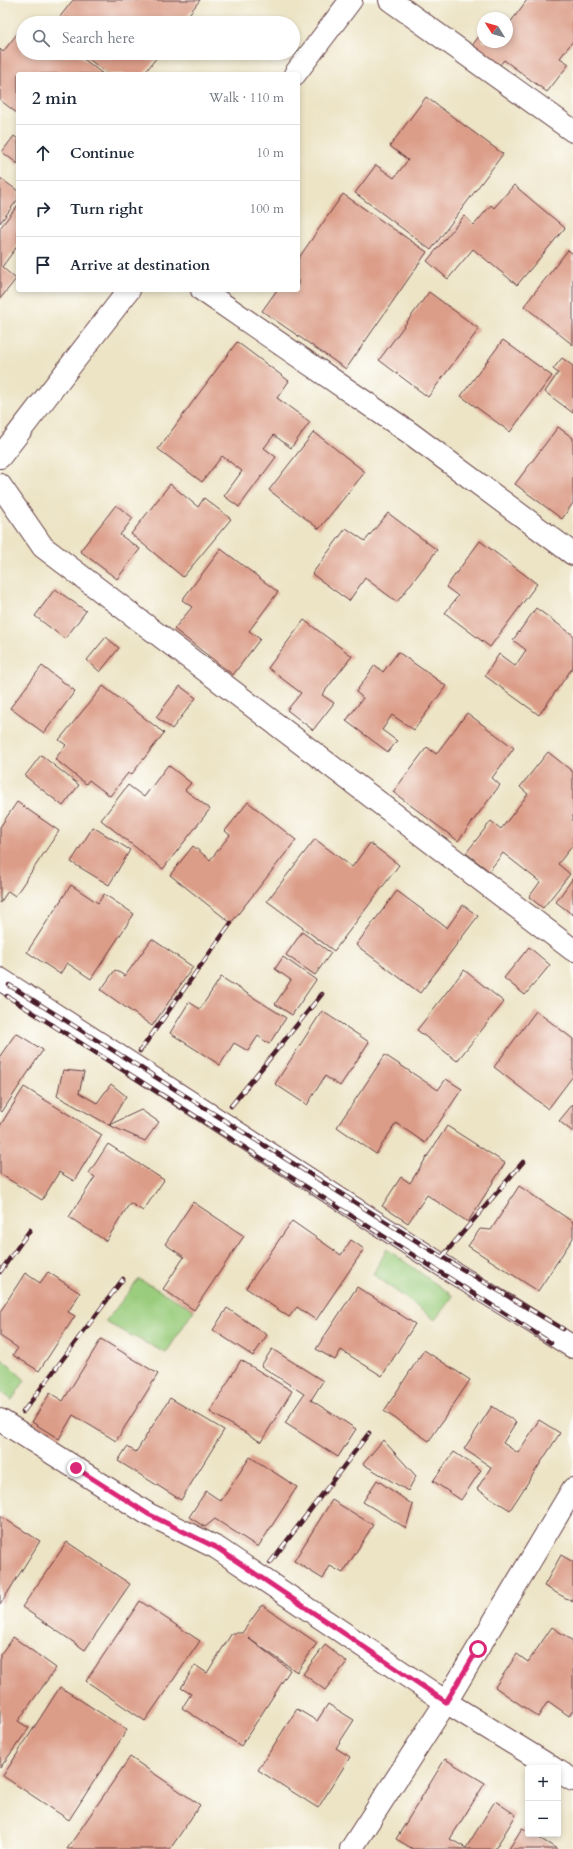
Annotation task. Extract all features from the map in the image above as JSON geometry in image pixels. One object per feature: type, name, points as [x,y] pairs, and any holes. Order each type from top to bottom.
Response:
[{"type":"street","points":[[297,72],[351,0]]},
{"type":"street","points":[[390,0],[573,131]]},
{"type":"street","points":[[0,457],[127,292]]},
{"type":"street","points":[[205,292],[410,433],[573,554]]},
{"type":"street","points":[[0,485],[43,547],[573,950]]},
{"type":"street","points":[[0,979],[454,1274],[573,1347]]},
{"type":"street","points":[[0,1420],[148,1514],[217,1548],[446,1702],[548,1765]]},
{"type":"street","points":[[351,1849],[446,1702],[573,1489]]},
{"type":"street","points":[[561,1773],[573,1780]]},
{"type":"green space","points":[[387,1249],[453,1296],[435,1320],[373,1274]]},
{"type":"green space","points":[[139,1279],[194,1310],[166,1353],[105,1322]]},
{"type":"green space","points":[[0,1357],[25,1380],[12,1400],[0,1391]]},
{"type":"building","points":[[73,0],[200,0],[187,16],[61,16]]},
{"type":"building","points":[[527,0],[573,0],[573,41],[560,58],[569,64],[547,92],[504,60],[498,67],[471,47],[477,39],[477,48],[513,48],[513,19]]},
{"type":"building","points":[[16,35],[16,60],[85,60],[100,72],[16,72],[16,112],[0,100],[0,49],[3,52]]},
{"type":"building","points":[[90,60],[155,60],[146,72],[105,72]]},
{"type":"building","points":[[426,97],[503,154],[431,250],[355,193],[376,165],[394,178],[408,160],[390,146]]},
{"type":"building","points":[[14,136],[16,138],[16,162],[2,152]]},
{"type":"building","points":[[0,178],[16,190],[16,202],[0,223]]},
{"type":"building","points":[[514,185],[565,228],[517,285],[473,249],[448,279],[427,261],[464,216],[474,225],[491,205],[494,208]]},
{"type":"building","points":[[343,194],[427,252],[346,369],[262,311],[276,292],[300,292],[300,256]]},
{"type":"building","points":[[16,208],[16,248],[2,267],[16,279],[0,299],[0,228]]},
{"type":"building","points":[[568,250],[573,254],[573,345],[524,306]]},
{"type":"building","points":[[429,292],[479,329],[428,397],[379,360]]},
{"type":"building","points":[[503,340],[552,376],[510,432],[461,396]]},
{"type":"building","points":[[237,342],[289,381],[277,398],[310,422],[291,448],[274,435],[264,448],[276,457],[239,507],[224,496],[242,471],[222,456],[202,482],[158,449]]},
{"type":"building","points":[[562,358],[573,366],[573,413],[545,392],[558,373],[553,369]]},
{"type":"building","points":[[558,427],[573,438],[573,503],[562,519],[515,484]]},
{"type":"building","points":[[314,432],[365,472],[319,529],[269,490]]},
{"type":"building","points":[[170,484],[198,507],[204,498],[231,519],[183,577],[131,534]]},
{"type":"building","points":[[116,505],[133,518],[120,535],[140,549],[117,579],[80,551]]},
{"type":"building","points":[[388,513],[437,550],[397,602],[365,578],[349,601],[312,574],[346,528],[365,541]]},
{"type":"building","points":[[480,541],[537,584],[490,647],[445,613],[458,596],[446,587]]},
{"type":"building","points":[[221,549],[278,592],[249,631],[260,639],[233,675],[174,629],[192,607],[182,600]]},
{"type":"building","points":[[55,589],[86,611],[65,639],[35,616]]},
{"type":"building","points":[[536,608],[573,635],[573,667],[539,715],[485,676],[499,654],[515,666],[526,650],[513,640]]},
{"type":"building","points":[[304,620],[352,656],[322,695],[334,703],[313,730],[287,710],[301,693],[268,668]]},
{"type":"building","points":[[106,637],[119,648],[100,672],[87,660]]},
{"type":"building","points":[[398,652],[446,686],[414,730],[392,715],[382,730],[397,741],[388,752],[346,721],[363,698],[356,692],[375,665],[383,672]]},
{"type":"building","points":[[42,666],[75,691],[44,733],[10,708]]},
{"type":"building","points":[[103,686],[164,733],[131,775],[128,773],[110,796],[89,780],[86,784],[55,759],[66,745],[59,740]]},
{"type":"building","points":[[180,686],[196,698],[172,729],[156,717]]},
{"type":"building","points":[[467,713],[514,748],[492,778],[500,785],[458,841],[393,792],[427,747],[436,754]]},
{"type":"building","points":[[548,752],[573,772],[573,845],[558,864],[570,874],[543,908],[529,897],[540,882],[503,853],[489,871],[466,853],[491,821],[501,829],[528,794],[520,787]]},
{"type":"building","points":[[41,755],[79,785],[63,806],[25,776]]},
{"type":"building","points":[[168,765],[191,783],[185,790],[210,809],[163,869],[101,820],[128,785],[144,797]]},
{"type":"building","points":[[17,802],[59,831],[15,896],[8,891],[0,903],[0,827]]},
{"type":"building","points":[[248,802],[296,840],[231,923],[170,875],[193,846],[210,860],[230,835],[225,831]]},
{"type":"building","points":[[93,827],[130,850],[109,885],[71,862]]},
{"type":"building","points":[[315,839],[352,867],[370,843],[399,865],[334,951],[267,901]]},
{"type":"building","points":[[573,878],[573,915],[556,902]]},
{"type":"building","points":[[71,885],[98,903],[104,894],[134,914],[91,979],[67,963],[60,974],[27,952]]},
{"type":"building","points":[[397,891],[447,928],[463,905],[478,916],[420,993],[356,945]]},
{"type":"building","points":[[302,932],[331,953],[315,975],[286,955]]},
{"type":"building","points":[[152,939],[193,967],[152,1026],[101,990],[115,970],[125,976]]},
{"type":"building","points":[[529,947],[550,965],[525,995],[504,978]]},
{"type":"building","points":[[283,957],[316,980],[292,1015],[275,1004],[291,980],[275,969]]},
{"type":"building","points":[[464,970],[504,1002],[457,1061],[417,1030]]},
{"type":"building","points":[[221,977],[286,1018],[269,1044],[258,1036],[248,1051],[234,1043],[220,1065],[170,1033],[189,1002],[200,1009]]},
{"type":"building","points":[[322,1011],[369,1042],[340,1086],[325,1076],[307,1105],[275,1084]]},
{"type":"building","points":[[536,1011],[573,1039],[573,1076],[548,1109],[494,1067]]},
{"type":"building","points":[[16,1033],[43,1050],[2,1112],[0,1110],[0,1056]]},
{"type":"building","points":[[385,1055],[438,1090],[446,1079],[462,1089],[425,1143],[396,1123],[376,1154],[337,1127]]},
{"type":"building","points":[[63,1070],[84,1072],[79,1093],[97,1103],[111,1084],[126,1096],[109,1125],[57,1096]]},
{"type":"building","points":[[24,1087],[102,1135],[74,1181],[59,1172],[42,1200],[0,1174],[0,1126]]},
{"type":"building","points":[[573,1104],[573,1132],[559,1121]]},
{"type":"building","points":[[141,1110],[159,1122],[145,1141],[109,1125]]},
{"type":"building","points":[[447,1126],[505,1163],[468,1222],[427,1195],[408,1223],[382,1206],[401,1177],[410,1183]]},
{"type":"building","points":[[108,1144],[164,1180],[143,1211],[130,1203],[106,1241],[69,1217],[95,1177],[89,1173]]},
{"type":"building","points":[[519,1186],[573,1222],[573,1238],[538,1291],[468,1246],[480,1229],[491,1230]]},
{"type":"building","points":[[193,1202],[244,1236],[194,1310],[163,1289],[184,1257],[165,1244]]},
{"type":"building","points":[[292,1221],[341,1255],[351,1240],[364,1249],[316,1320],[297,1307],[289,1317],[246,1288]]},
{"type":"building","points":[[48,1272],[80,1293],[68,1312],[75,1316],[39,1371],[13,1355],[18,1348],[0,1336],[0,1312],[25,1273],[40,1283]]},
{"type":"building","points":[[357,1287],[415,1324],[382,1376],[341,1350],[335,1360],[316,1349]]},
{"type":"building","points":[[227,1308],[267,1335],[253,1356],[213,1330]]},
{"type":"building","points":[[101,1339],[158,1374],[116,1441],[73,1415],[59,1439],[32,1422],[50,1393],[63,1401]]},
{"type":"building","points":[[272,1349],[323,1381],[311,1400],[356,1429],[338,1457],[285,1423],[304,1394],[261,1366]]},
{"type":"building","points":[[424,1350],[470,1380],[429,1441],[384,1411]]},
{"type":"building","points":[[241,1360],[292,1391],[261,1442],[210,1412]]},
{"type":"building","points":[[170,1398],[224,1430],[181,1500],[118,1461],[127,1447],[136,1452]]},
{"type":"building","points":[[492,1406],[516,1422],[503,1443],[518,1453],[539,1420],[560,1433],[510,1510],[477,1489],[491,1467],[464,1449]]},
{"type":"building","points":[[383,1440],[416,1476],[408,1491],[363,1464]]},
{"type":"building","points":[[454,1452],[481,1470],[461,1500],[433,1481]]},
{"type":"building","points":[[250,1457],[297,1487],[258,1547],[215,1519],[205,1527],[189,1517],[206,1491],[221,1501]]},
{"type":"building","points":[[377,1480],[413,1505],[406,1528],[363,1502]]},
{"type":"building","points":[[332,1500],[373,1525],[343,1573],[330,1566],[323,1579],[294,1561]]},
{"type":"building","points":[[0,1516],[40,1541],[0,1605]]},
{"type":"building","points":[[67,1542],[130,1584],[85,1650],[22,1607]]},
{"type":"building","points":[[561,1555],[573,1562],[573,1602],[544,1586]]},
{"type":"building","points":[[140,1601],[200,1641],[145,1721],[86,1681]]},
{"type":"building","points":[[262,1605],[317,1643],[297,1672],[248,1638],[290,1670],[241,1746],[182,1708],[191,1694],[181,1688],[195,1665],[207,1673],[232,1633],[242,1633]]},
{"type":"building","points":[[552,1627],[573,1641],[573,1710],[569,1716],[548,1701],[538,1717],[495,1687],[517,1654],[528,1662]]},
{"type":"building","points":[[13,1637],[56,1668],[18,1721],[29,1728],[0,1768],[0,1655]]},
{"type":"building","points":[[325,1645],[347,1662],[325,1690],[303,1674]]},
{"type":"building","points":[[60,1687],[127,1730],[69,1820],[3,1776]]},
{"type":"building","points":[[328,1704],[354,1720],[336,1748],[350,1757],[318,1808],[258,1770],[297,1709],[317,1721]]},
{"type":"building","points":[[130,1757],[200,1805],[170,1849],[67,1849]]},
{"type":"building","points":[[445,1759],[485,1783],[450,1839],[466,1848],[495,1801],[516,1815],[495,1849],[413,1849],[396,1839]]},
{"type":"building","points":[[522,1828],[525,1830],[525,1837],[538,1837],[557,1849],[509,1849]]},
{"type":"railway","points":[[140,1051],[231,923]]},
{"type":"railway","points":[[9,985],[442,1257],[563,1329]]},
{"type":"railway","points":[[231,1106],[322,994]]},
{"type":"railway","points":[[7,996],[551,1343]]},
{"type":"railway","points":[[442,1257],[523,1162]]},
{"type":"railway","points":[[0,1272],[30,1230]]},
{"type":"railway","points":[[23,1412],[123,1279]]},
{"type":"railway","points":[[270,1563],[369,1433]]},
{"type":"route","points":[[76,1468],[148,1514],[217,1548],[446,1702],[478,1649]]}]
